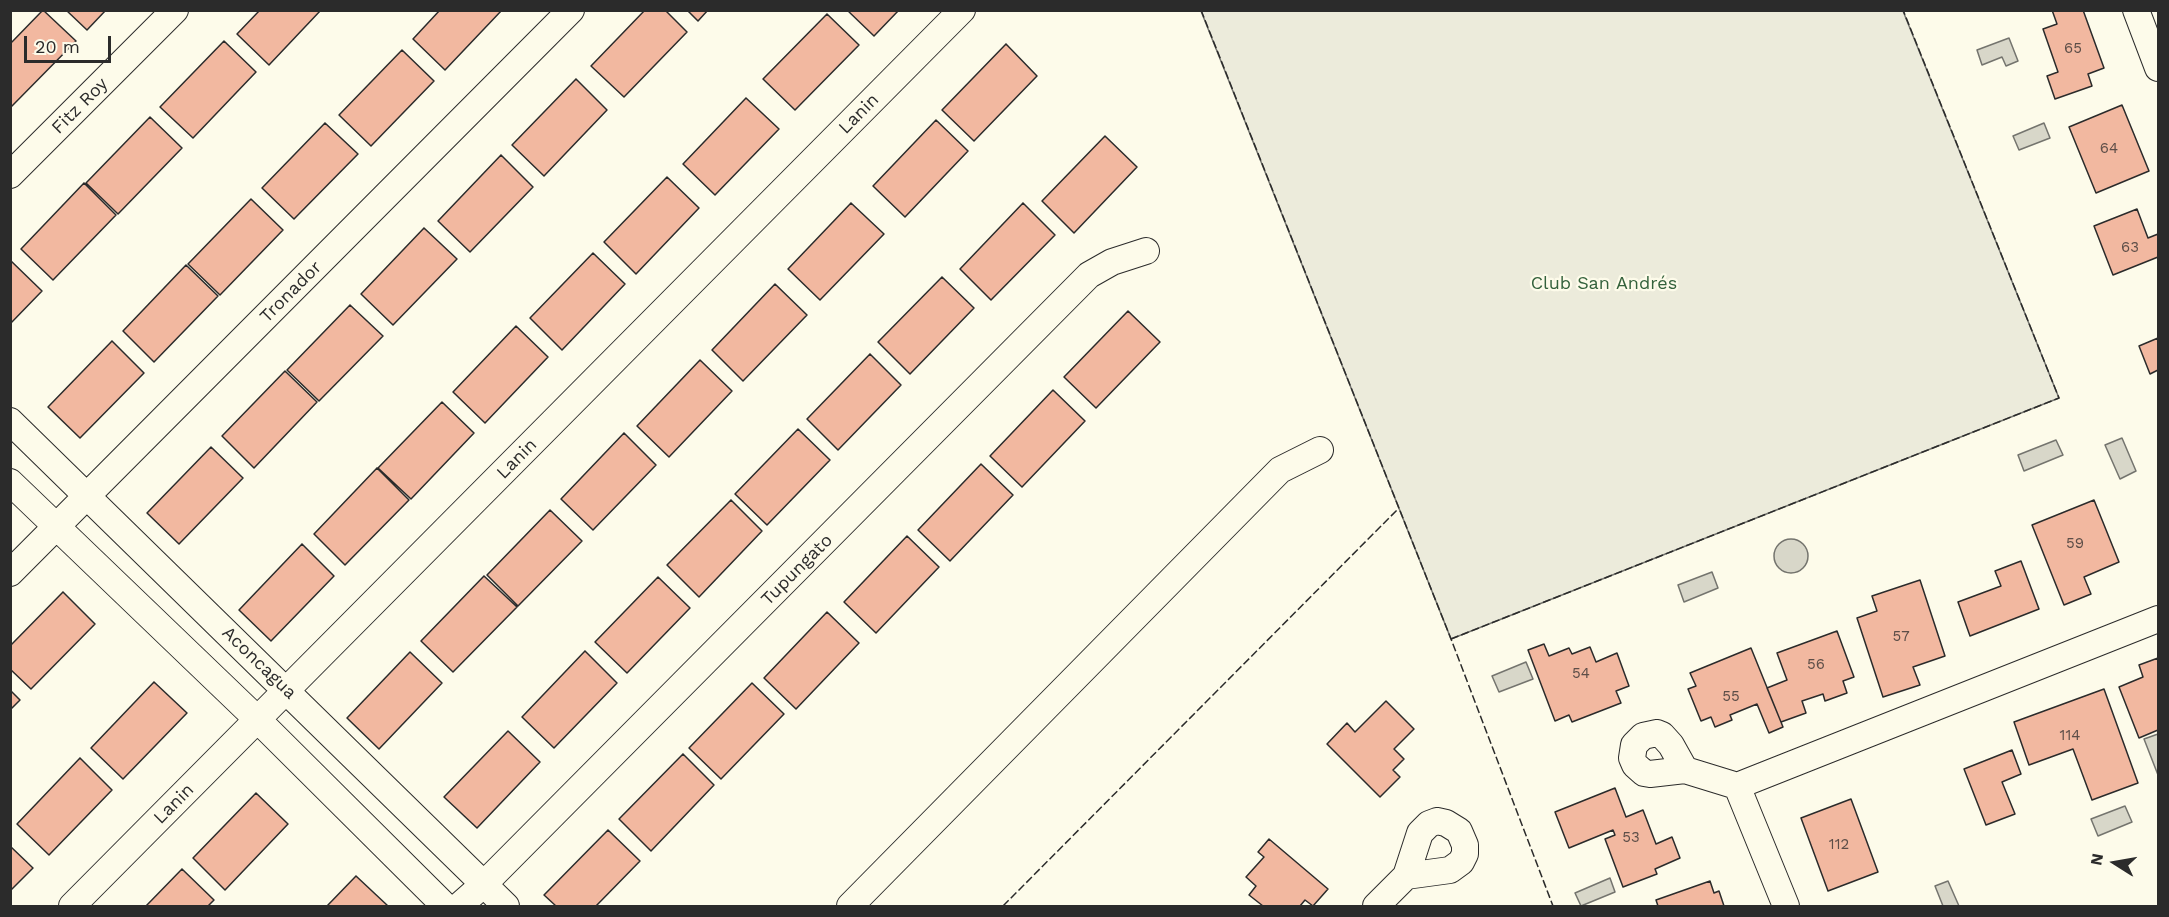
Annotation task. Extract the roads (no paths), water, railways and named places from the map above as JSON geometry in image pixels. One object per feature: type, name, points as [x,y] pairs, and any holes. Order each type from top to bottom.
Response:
[{"type":"street","name":"Fitz Roy","points":[[10,176],[175,10]]},
{"type":"street","name":"Tronador","points":[[10,573],[571,10]]},
{"type":"street","name":"Lanin","points":[[72,906],[962,10]]},
{"type":"street","points":[[2136,10],[2158,69]]},
{"type":"street","name":"Tupungato","points":[[459,906],[484,884],[1089,275],[1112,262],[1146,251]]},
{"type":"street","name":"Aconcagua","points":[[10,421],[506,906]]},
{"type":"street","points":[[850,906],[1280,470],[1320,450]]},
{"type":"street","points":[[10,482],[258,720],[445,906]]},
{"type":"street","points":[[1685,770],[1737,786],[2158,619]]},
{"type":"street","points":[[1737,786],[1786,906]]},
{"type":"street","points":[[1376,906],[1406,876]]},
{"type":"park label","name":"Club San Andrés","points":[[1604,284]]}]
